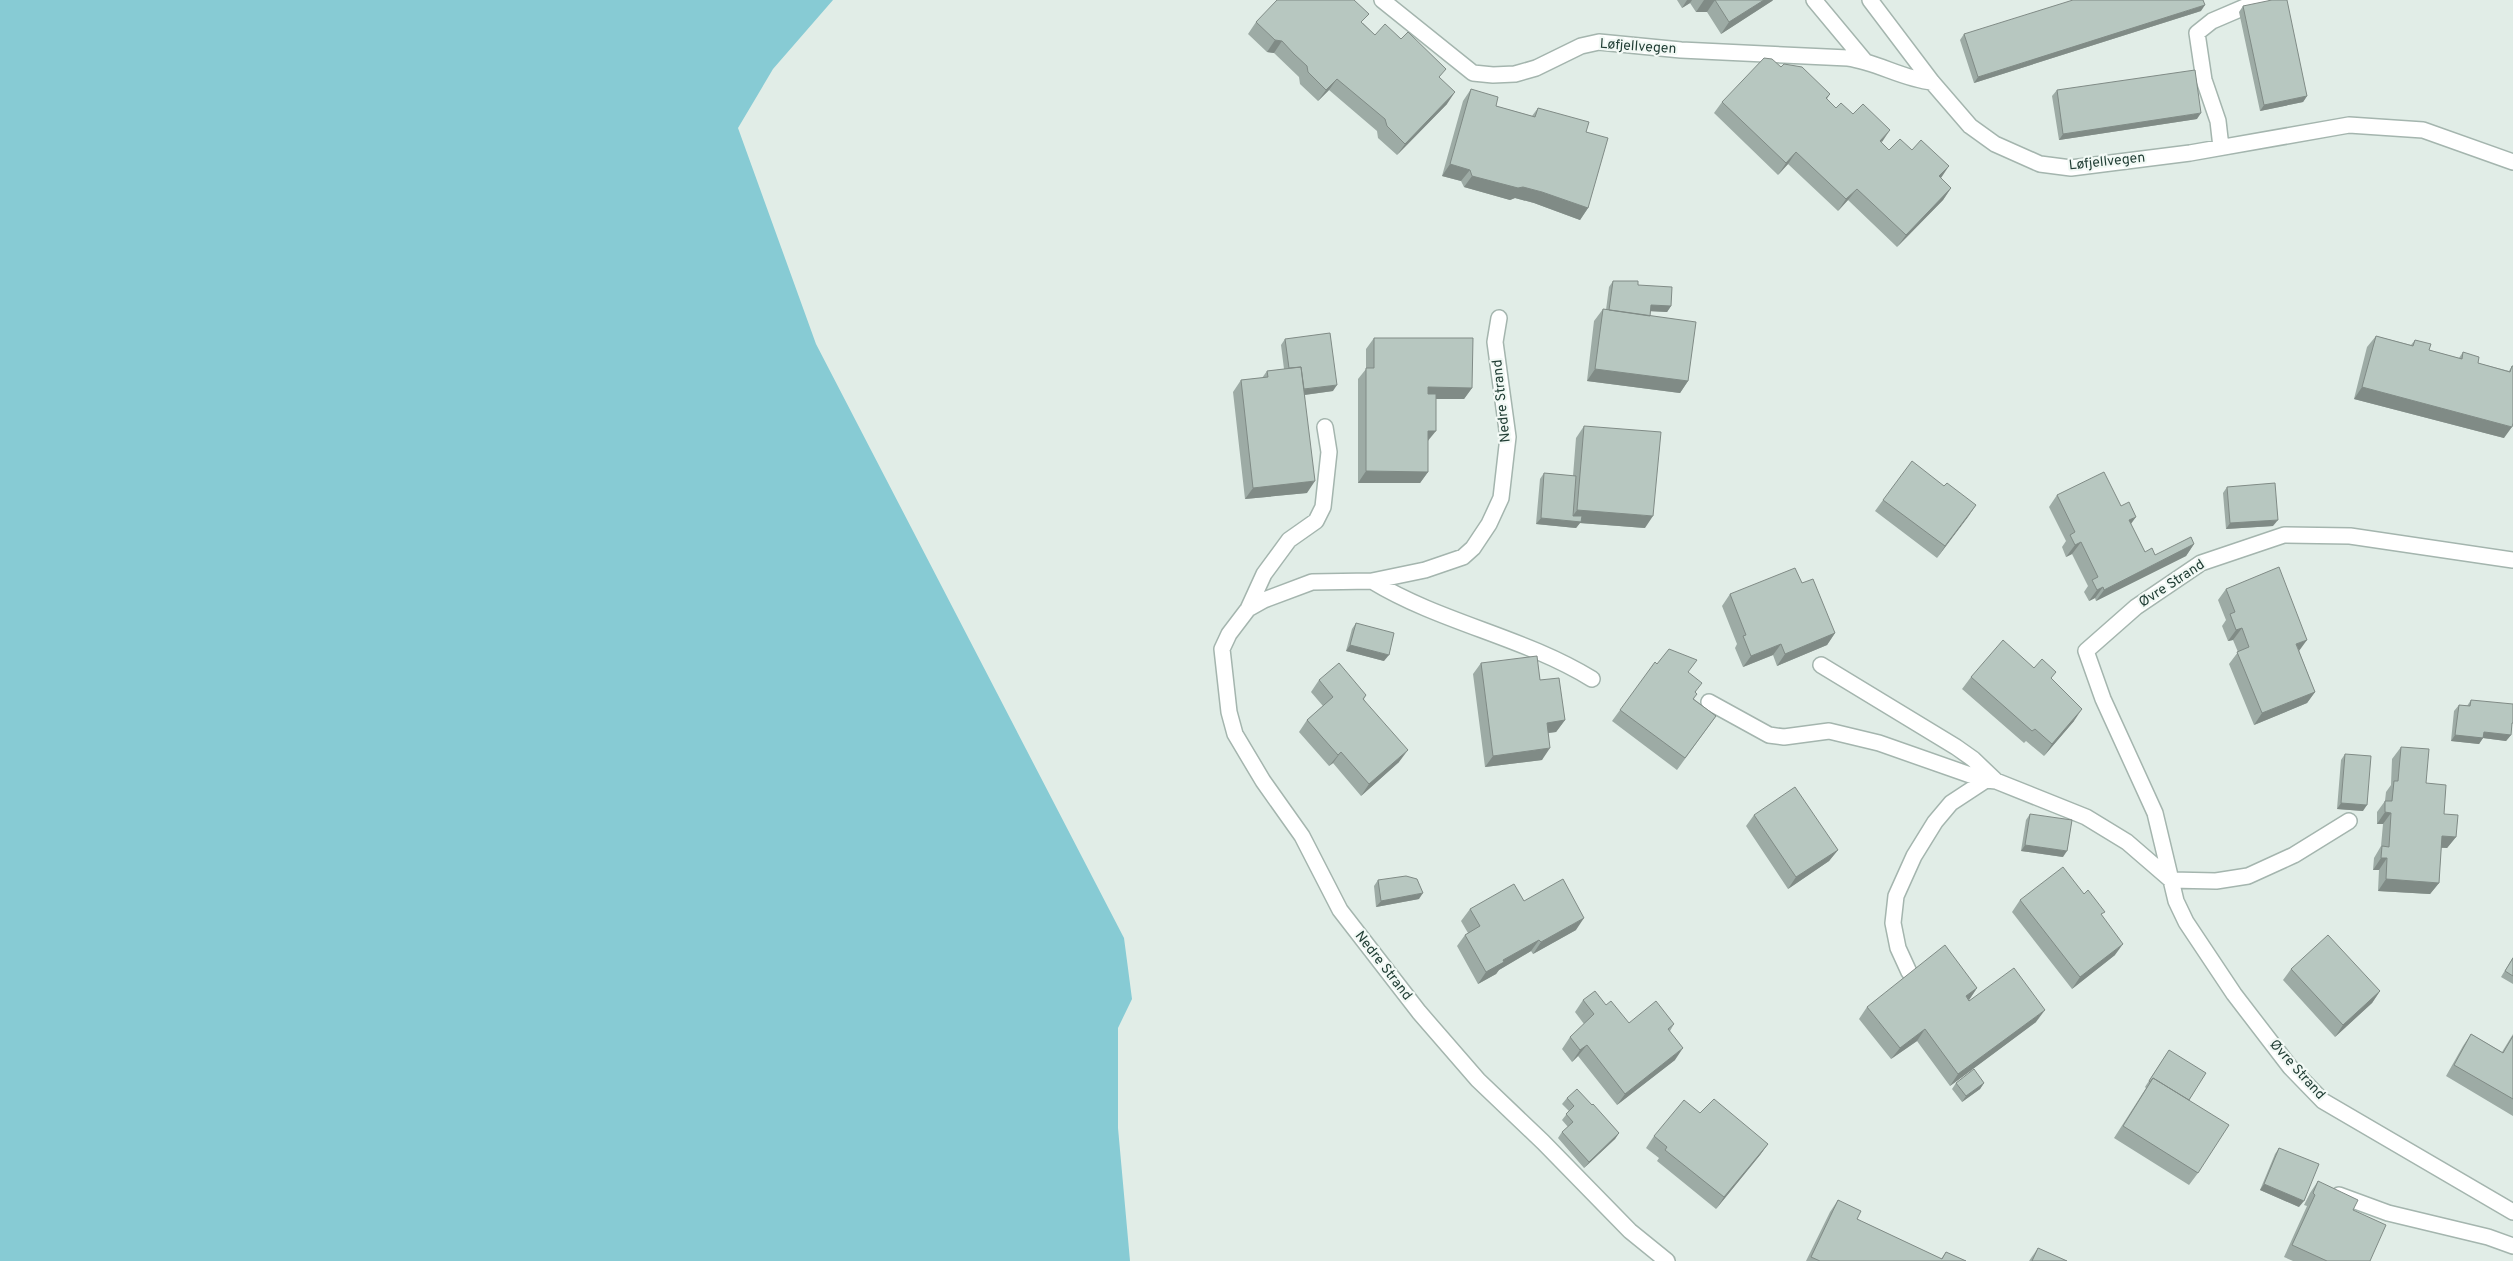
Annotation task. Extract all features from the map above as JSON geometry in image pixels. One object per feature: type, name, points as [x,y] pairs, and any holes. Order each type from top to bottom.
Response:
[{"type":"street","name":"Løfjellvegen","points":[[1382,0],[1473,73],[1493,75],[1515,74],[1536,68],[1581,46],[1599,42],[1681,50],[1864,60],[1917,80],[1932,82]]},
{"type":"street","name":"Løfjellvegen","points":[[1814,0],[1864,60]]},
{"type":"street","name":"Løfjellvegen","points":[[1870,0],[1932,82],[1970,126],[1995,144],[2040,164],[2071,168],[2190,153],[2349,125],[2423,130],[2513,162]]},
{"type":"street","points":[[2222,147],[2218,121],[2204,80],[2196,33],[2212,21],[2261,0]]},
{"type":"street","name":"Nedre Strand","points":[[1248,609],[1264,600],[1312,582],[1372,580],[1425,570],[1463,557],[1474,548],[1489,524],[1501,498],[1508,437],[1495,342],[1499,318]]},
{"type":"street","name":"Nedre Strand","points":[[1325,427],[1329,452],[1323,507],[1316,522],[1289,540],[1264,574],[1248,609],[1229,634],[1222,649],[1229,712],[1235,734],[1263,781],[1302,836],[1340,910],[1419,1012],[1478,1080],[1543,1142],[1630,1231],[1667,1261]]},
{"type":"street","name":"Øvre Strand","points":[[2513,560],[2350,536],[2284,535],[2201,563],[2136,607],[2086,651],[2103,699],[2155,814],[2176,901],[2186,922],[2234,994],[2290,1067],[2324,1101],[2513,1212]]},
{"type":"street","points":[[1372,580],[1410,601],[1568,664],[1592,679]]},
{"type":"street","points":[[1821,665],[1962,751],[1996,782]]},
{"type":"street","points":[[1709,702],[1769,735],[1784,737],[1829,731],[1879,743],[1973,776],[1996,782],[2086,817],[2127,842],[2171,880],[2216,881],[2248,876],[2294,855],[2348,821]]},
{"type":"street","points":[[1909,972],[1898,948],[1893,923],[1896,896],[1914,856],[1950,803],[1986,780],[1996,782]]},
{"type":"street","points":[[2322,1189],[2388,1213],[2488,1237],[2513,1246]]},
{"type":"water","points":[[0,0],[833,0],[773,69],[738,128],[816,344],[1124,938],[1132,999],[1118,1028],[1118,1128],[1130,1261],[0,1261]]},
{"type":"building","points":[[1277,0],[1354,0],[1369,14],[1361,22],[1375,35],[1385,24],[1401,39],[1408,32],[1446,69],[1439,77],[1455,92],[1405,144],[1387,126],[1385,119],[1337,79],[1326,90],[1308,72],[1307,66],[1282,41],[1275,40],[1256,22]]},
{"type":"building","points":[[1715,0],[1764,0],[1729,22]]},
{"type":"building","points":[[2073,0],[2203,0],[2205,5],[1978,77],[1964,34]]},
{"type":"building","points":[[2272,0],[2287,0],[2307,96],[2264,105],[2243,6]]},
{"type":"building","points":[[1764,58],[1772,59],[1781,67],[1784,64],[1802,67],[1830,94],[1826,98],[1836,108],[1841,103],[1853,114],[1863,104],[1890,130],[1880,141],[1889,150],[1900,139],[1912,150],[1921,140],[1949,166],[1939,176],[1951,188],[1906,235],[1857,189],[1846,199],[1796,152],[1786,163],[1722,102]]},
{"type":"building","points":[[2195,70],[2201,113],[2063,134],[2057,90]]},
{"type":"building","points":[[1471,89],[1498,97],[1496,106],[1535,117],[1538,108],[1589,122],[1586,132],[1608,138],[1588,208],[1542,192],[1472,176],[1470,170],[1450,164]]},
{"type":"building","points":[[1613,281],[1638,281],[1638,285],[1672,287],[1671,306],[1651,305],[1650,316],[1609,310]]},
{"type":"building","points":[[1603,309],[1696,322],[1688,381],[1595,369]]},
{"type":"building","points":[[1330,333],[1337,385],[1304,389],[1301,367],[1289,368],[1285,339]]},
{"type":"building","points":[[2376,336],[2413,346],[2415,340],[2431,344],[2429,350],[2462,359],[2463,352],[2479,357],[2478,363],[2510,372],[2513,366],[2512,427],[2362,387]]},
{"type":"building","points":[[1374,338],[1473,338],[1472,388],[1428,387],[1428,394],[1436,394],[1436,431],[1428,431],[1428,472],[1366,471],[1366,368],[1374,368]]},
{"type":"building","points":[[1301,367],[1315,481],[1253,488],[1241,380],[1268,377],[1267,371]]},
{"type":"building","points":[[1584,426],[1661,432],[1653,516],[1577,510]]},
{"type":"building","points":[[1912,461],[1944,486],[1947,483],[1976,505],[1945,546],[1883,500]]},
{"type":"building","points":[[2104,472],[2121,506],[2129,502],[2136,517],[2129,520],[2145,552],[2152,548],[2155,555],[2191,537],[2194,544],[2104,590],[2103,587],[2097,590],[2092,580],[2098,577],[2081,542],[2075,545],[2070,535],[2075,532],[2057,495]]},
{"type":"building","points":[[1544,473],[1576,476],[1573,516],[1582,516],[1581,522],[1541,518]]},
{"type":"building","points":[[2275,483],[2278,520],[2230,523],[2227,487]]},
{"type":"building","points":[[2279,567],[2307,640],[2296,644],[2315,692],[2262,713],[2237,652],[2249,647],[2242,628],[2236,630],[2230,614],[2235,612],[2226,589]]},
{"type":"building","points":[[1795,568],[1802,583],[1813,579],[1835,633],[1785,654],[1781,644],[1751,656],[1743,636],[1746,635],[1730,594]]},
{"type":"building","points":[[1356,623],[1394,633],[1389,655],[1350,645]]},
{"type":"building","points":[[2003,640],[2034,668],[2042,659],[2056,672],[2051,678],[2082,709],[2052,744],[2035,729],[2032,731],[1971,677]]},
{"type":"building","points":[[1669,649],[1697,660],[1688,672],[1702,683],[1695,692],[1697,694],[1693,699],[1716,716],[1685,758],[1620,710],[1655,662],[1657,664]]},
{"type":"building","points":[[1537,656],[1540,680],[1559,678],[1565,720],[1547,723],[1550,748],[1493,756],[1481,663]]},
{"type":"building","points":[[1339,663],[1366,695],[1363,699],[1408,750],[1369,784],[1341,752],[1338,755],[1307,720],[1333,697],[1319,680]]},
{"type":"building","points":[[2471,700],[2513,704],[2511,735],[2484,732],[2483,738],[2455,735],[2459,705],[2470,706]]},
{"type":"building","points":[[2401,747],[2429,749],[2426,783],[2446,785],[2444,814],[2458,815],[2456,837],[2442,836],[2439,883],[2386,879],[2387,858],[2381,858],[2382,846],[2389,847],[2391,813],[2385,812],[2385,801],[2392,801],[2394,781],[2398,781]]},
{"type":"building","points":[[2345,754],[2371,756],[2367,805],[2341,803]]},
{"type":"building","points":[[1795,787],[1838,850],[1796,877],[1754,815]]},
{"type":"building","points":[[2030,814],[2072,820],[2067,851],[2025,845]]},
{"type":"building","points":[[2063,867],[2084,894],[2088,890],[2105,912],[2101,914],[2123,944],[2080,977],[2020,900]]},
{"type":"building","points":[[1406,876],[1417,879],[1423,893],[1381,901],[1378,880]]},
{"type":"building","points":[[1563,879],[1584,918],[1541,942],[1539,940],[1486,972],[1465,935],[1480,926],[1470,909],[1514,884],[1524,901]]},
{"type":"building","points":[[2328,935],[2380,991],[2343,1025],[2291,969]]},
{"type":"building","points":[[1945,945],[1977,988],[1966,996],[1969,1001],[2014,968],[2045,1010],[1958,1074],[1925,1029],[1900,1048],[1867,1007]]},
{"type":"building","points":[[2513,958],[2513,976],[2505,971]]},
{"type":"building","points":[[1595,991],[1606,1005],[1611,1001],[1629,1023],[1656,1001],[1674,1024],[1668,1029],[1683,1048],[1625,1094],[1587,1045],[1580,1050],[1570,1037],[1594,1014],[1583,1000]]},
{"type":"building","points":[[2471,1034],[2503,1053],[2513,1036],[2513,1099],[2454,1065]]},
{"type":"building","points":[[2169,1050],[2206,1073],[2189,1100],[2153,1078],[2149,1081]]},
{"type":"building","points":[[1974,1069],[1984,1083],[1966,1096],[1956,1083]]},
{"type":"building","points":[[2153,1078],[2229,1125],[2198,1173],[2123,1126]]},
{"type":"building","points":[[1577,1089],[1619,1133],[1589,1162],[1562,1132],[1573,1122],[1566,1114],[1574,1106],[1567,1098]]},
{"type":"building","points":[[1714,1099],[1768,1144],[1724,1197],[1665,1150],[1667,1147],[1654,1136],[1684,1100],[1700,1113]]},
{"type":"building","points":[[2279,1148],[2319,1164],[2304,1201],[2264,1184]]},
{"type":"building","points":[[2318,1181],[2358,1200],[2353,1210],[2386,1225],[2370,1261],[2327,1261],[2292,1245],[2315,1195],[2313,1193]]},
{"type":"building","points":[[1838,1200],[1861,1211],[1857,1219],[1942,1259],[1946,1252],[1966,1261],[1820,1261],[1811,1257]]},
{"type":"building","points":[[2038,1248],[2067,1261],[2032,1261]]}]
